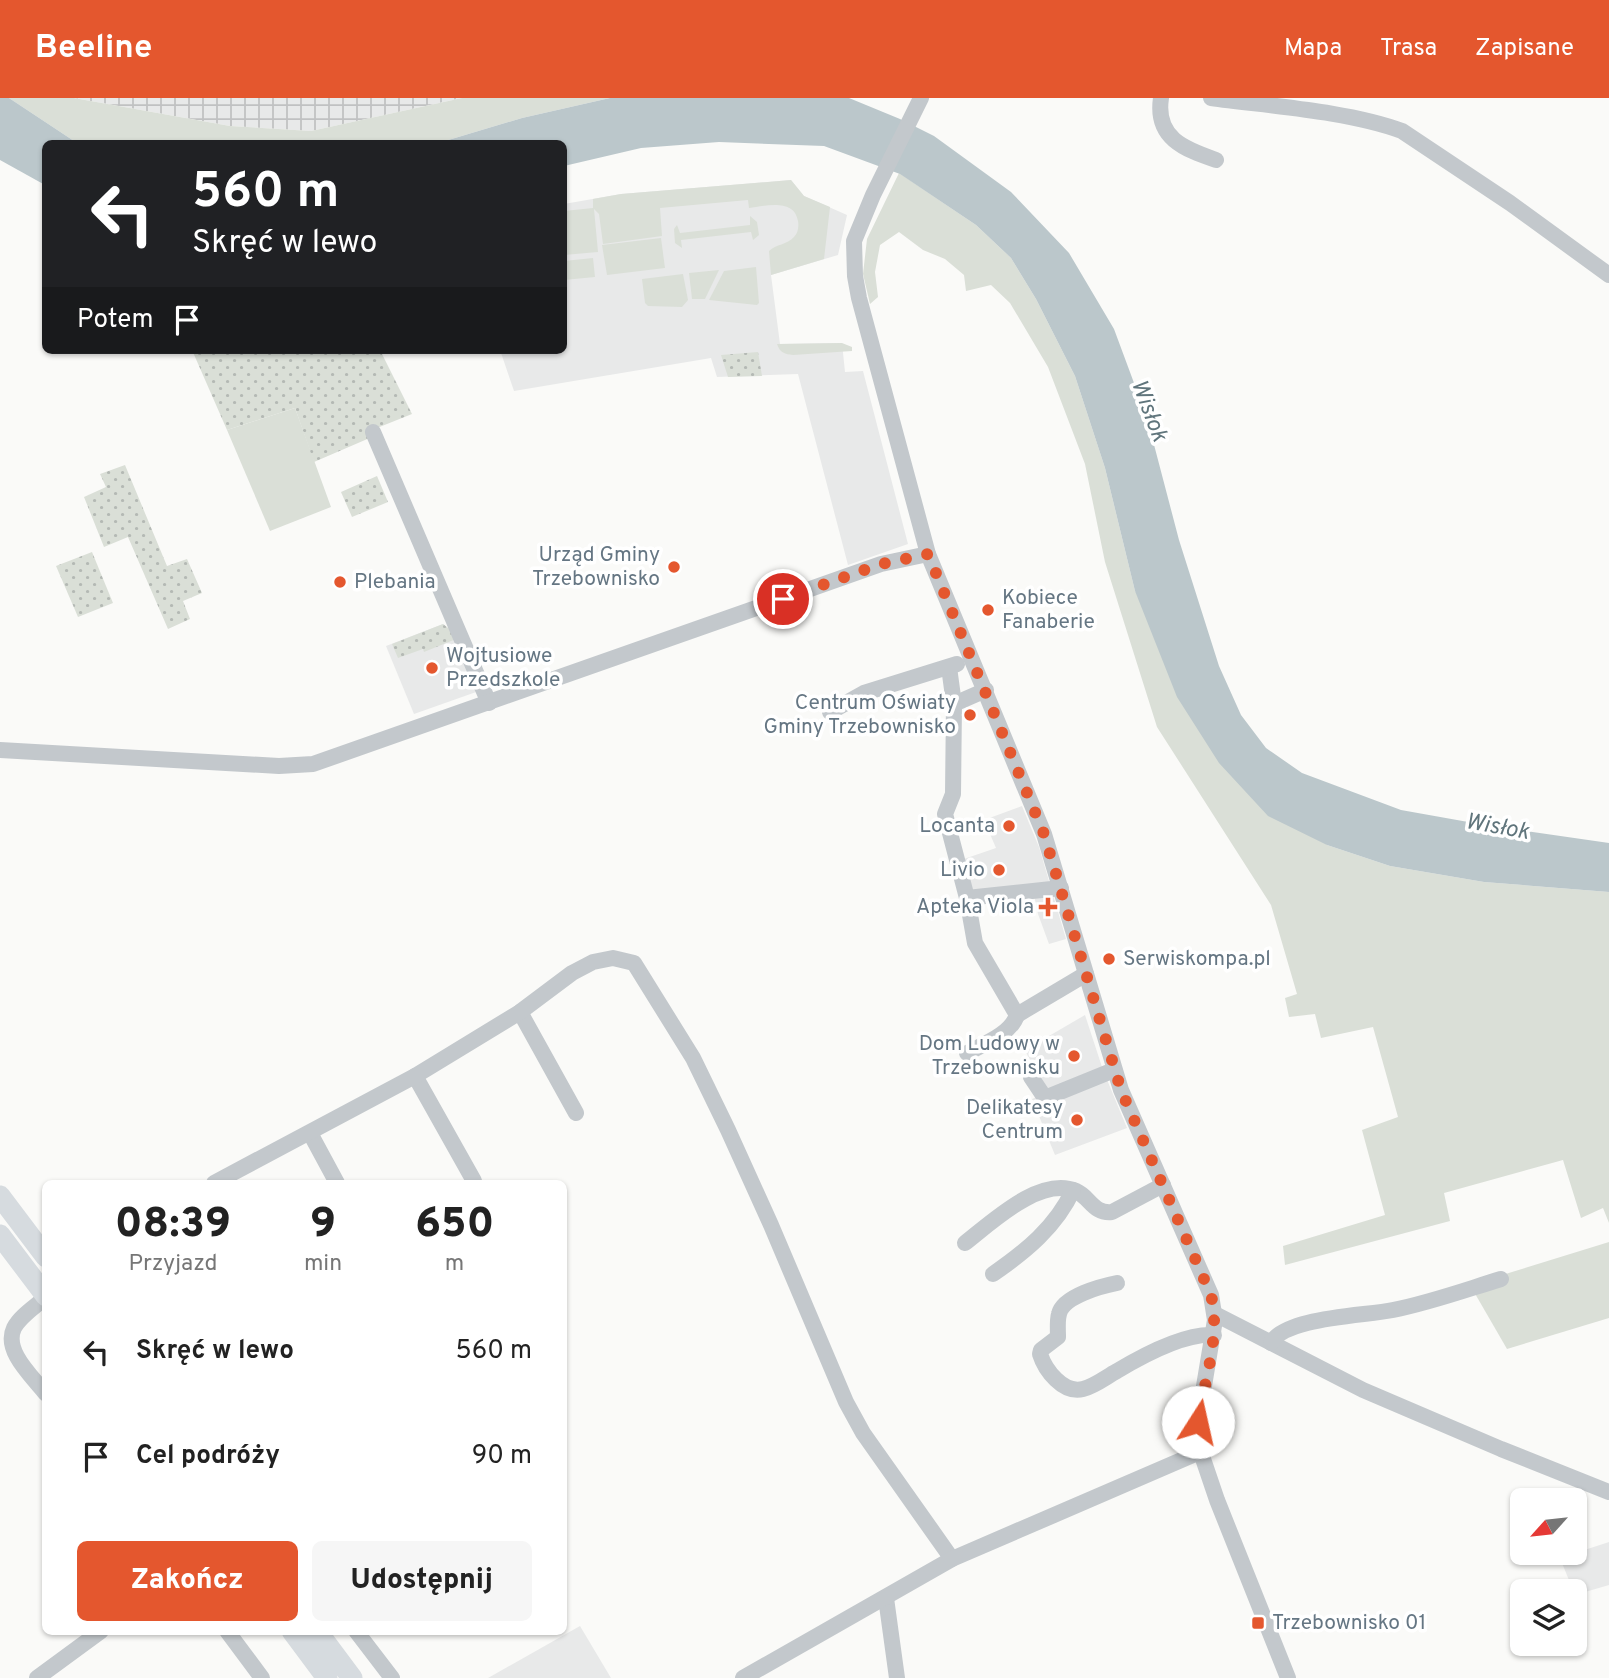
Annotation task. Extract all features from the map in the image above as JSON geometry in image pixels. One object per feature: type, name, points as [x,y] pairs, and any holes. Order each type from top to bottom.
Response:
[{"type":"main road","points":[[0,1196],[42,1252]]},
{"type":"main road","points":[[0,1235],[42,1291]]},
{"type":"main road","points":[[295,1635],[327,1678]]},
{"type":"main road","points":[[320,1635],[352,1678]]},
{"type":"street","points":[[921,98],[873,195],[854,241],[855,276],[928,554],[1044,834],[1114,1070],[1202,1271],[1215,1314],[1214,1335],[1198,1422],[1200,1452],[1288,1678]]},
{"type":"street","points":[[1161,98],[1159,112],[1166,132],[1181,144],[1216,160]]},
{"type":"street","points":[[1210,98],[1331,115],[1385,125],[1402,131],[1510,203],[1609,275]]},
{"type":"street","points":[[373,432],[489,703]]},
{"type":"street","points":[[0,750],[297,766],[324,762],[881,564],[928,554]]},
{"type":"street","points":[[830,712],[864,693],[972,658]]},
{"type":"street","points":[[950,667],[954,704],[953,794],[945,814],[967,898],[975,943],[1017,1015]]},
{"type":"street","points":[[954,704],[986,690]]},
{"type":"street","points":[[967,898],[1061,888]]},
{"type":"street","points":[[220,1180],[415,1076],[520,1012],[572,973],[593,962],[613,958],[634,963],[693,1058],[771,1225],[819,1340],[858,1423],[952,1559]]},
{"type":"street","points":[[967,1053],[1002,1033],[1014,1022],[1017,1015],[1086,974]]},
{"type":"street","points":[[520,1012],[576,1113]]},
{"type":"street","points":[[1031,1077],[1045,1098],[1114,1070]]},
{"type":"street","points":[[415,1076],[473,1180]]},
{"type":"street","points":[[310,1133],[335,1180]]},
{"type":"street","points":[[965,1243],[1014,1206],[1051,1188],[1062,1187],[1078,1191],[1097,1210],[1104,1213],[1112,1212],[1163,1185]]},
{"type":"street","points":[[993,1274],[1042,1236],[1067,1203],[1073,1190]]},
{"type":"street","points":[[1271,1343],[1282,1331],[1314,1322],[1392,1311],[1501,1279]]},
{"type":"street","points":[[1117,1283],[1084,1293],[1061,1309],[1058,1315],[1059,1337],[1041,1350],[1040,1354],[1057,1380],[1066,1387],[1082,1390],[1148,1354],[1202,1335],[1214,1335]]},
{"type":"street","points":[[42,1300],[6,1338],[42,1389]]},
{"type":"street","points":[[1215,1314],[1363,1390],[1609,1492]]},
{"type":"street","points":[[743,1678],[952,1559],[1200,1452]]},
{"type":"street","points":[[886,1598],[897,1678]]},
{"type":"street","points":[[37,1678],[96,1635]]},
{"type":"street","points":[[229,1635],[262,1678]]},
{"type":"street","points":[[359,1635],[392,1678]]},
{"type":"shaded area","points":[[9,98],[74,98],[230,126],[311,131],[462,98],[610,98],[522,118],[448,140],[72,140]]},
{"type":"shaded area","points":[[74,98],[462,98],[311,131],[230,126]]},
{"type":"shaded area","points":[[899,173],[976,225],[1011,258],[1036,299],[1075,376],[1105,468],[1135,591],[1327,845],[1390,866],[1484,882],[1609,892],[1609,1223],[1603,1208],[1581,1218],[1563,1160],[1444,1193],[1450,1221],[1285,1265],[1283,1246],[1385,1215],[1362,1130],[1398,1117],[1373,1027],[1321,1038],[1315,1014],[1289,1017],[1285,998],[1297,994],[1271,905],[1157,727],[1105,562],[1085,464],[1048,367],[1010,303],[991,285],[966,291],[964,275],[945,259],[923,250],[899,232],[880,245],[875,272],[878,297],[870,304],[863,274],[867,239]]},
{"type":"shaded area","points":[[791,180],[804,196],[847,215],[838,255],[771,275],[780,344],[842,343],[845,372],[863,371],[908,544],[848,565],[798,374],[717,377],[711,358],[514,391],[501,354],[567,354],[567,203],[621,194]]},
{"type":"shaded area","points":[[791,180],[804,196],[830,207],[824,259],[771,275],[769,251],[794,237],[798,230],[798,221],[791,209],[785,206],[749,208],[748,200],[660,208],[662,236],[603,244],[599,214],[594,209],[598,252],[567,255],[567,211],[593,208],[593,199],[621,194]]},
{"type":"shaded area","points":[[750,216],[757,222],[759,235],[753,240],[751,232],[681,240],[682,248],[675,243],[674,229],[677,225],[680,233],[750,225]]},
{"type":"shaded area","points":[[661,238],[665,268],[607,275],[602,245]]},
{"type":"shaded area","points":[[593,258],[595,277],[567,280],[567,261]]},
{"type":"shaded area","points":[[756,267],[757,305],[709,300],[724,271]]},
{"type":"shaded area","points":[[719,270],[705,299],[692,299],[689,273]]},
{"type":"shaded area","points":[[683,274],[688,300],[682,307],[648,306],[645,303],[642,279]]},
{"type":"shaded area","points":[[842,343],[852,347],[852,351],[793,355],[783,353],[777,344]]},
{"type":"shaded area","points":[[758,352],[762,376],[728,377],[721,355]]},
{"type":"shaded area","points":[[194,354],[382,354],[412,414],[377,428],[372,437],[314,462],[295,408],[227,430]]},
{"type":"shaded area","points":[[295,408],[331,507],[270,531],[227,430]]},
{"type":"shaded area","points":[[125,465],[167,566],[187,559],[202,593],[183,601],[190,619],[168,629],[128,537],[104,547],[84,497],[106,487],[100,474]]},
{"type":"shaded area","points":[[377,476],[388,502],[352,517],[341,492]]},
{"type":"shaded area","points":[[92,552],[113,603],[78,617],[56,566]]},
{"type":"shaded area","name":"Wojtusiowe Przedszkole","points":[[443,624],[453,632],[479,691],[414,714],[386,646]]},
{"type":"shaded area","points":[[443,624],[453,632],[456,639],[424,652],[423,649],[398,658],[392,644]]},
{"type":"shaded area","points":[[1022,806],[1039,847],[1066,939],[1049,944],[1033,890],[982,895],[972,889],[961,860],[996,848],[984,820]]},
{"type":"shaded area","points":[[1085,1015],[1103,1070],[1127,1128],[1055,1155],[1032,1099],[1046,1093],[1025,1050]]},
{"type":"shaded area","points":[[1609,1242],[1609,1318],[1507,1349],[1470,1285]]},
{"type":"shaded area","points":[[1609,1542],[1609,1585],[1587,1591],[1587,1579],[1569,1579],[1563,1565],[1587,1565],[1587,1549]]},
{"type":"shaded area","points":[[580,1626],[611,1678],[488,1678],[567,1635]]},
{"type":"water","points":[[0,98],[9,98],[72,140],[42,140],[42,183],[0,160]]},
{"type":"water","name":"Wisłok","points":[[610,98],[849,98],[934,136],[1011,192],[1069,253],[1114,329],[1147,418],[1179,540],[1219,666],[1241,715],[1266,748],[1302,773],[1401,810],[1609,843],[1609,892],[1484,882],[1390,866],[1327,845],[1268,816],[1219,763],[1177,697],[1135,591],[1105,468],[1075,376],[1036,299],[1011,258],[976,225],[900,174],[824,146],[719,142],[641,148],[567,165],[567,140],[448,140],[522,118]]},
{"type":"place","name":"Urząd Gminy Trzebownisko","points":[[674,567]]},
{"type":"place","name":"Plebania","points":[[340,582]]},
{"type":"place","name":"Kobiece Fanaberie","points":[[988,610]]},
{"type":"place","name":"Wojtusiowe Przedszkole","points":[[432,668]]},
{"type":"place","name":"Centrum Oświaty Gminy Trzebownisko","points":[[970,715]]},
{"type":"place","name":"Locanta","points":[[1009,826]]},
{"type":"place","name":"Livio","points":[[999,870]]},
{"type":"place","name":"Apteka Viola","points":[[1048,907]]},
{"type":"place","name":"Serwiskompa.pl","points":[[1109,959]]},
{"type":"place","name":"Dom Ludowy w Trzebownisku","points":[[1074,1056]]},
{"type":"place","name":"Delikatesy Centrum","points":[[1077,1120]]},
{"type":"place","name":"Trzebownisko 01","points":[[1258,1623]]},
{"type":"route","points":[[783,599],[881,564],[928,554],[1044,834],[1121,1090],[1211,1295],[1215,1314],[1214,1335],[1198,1422]]}]
